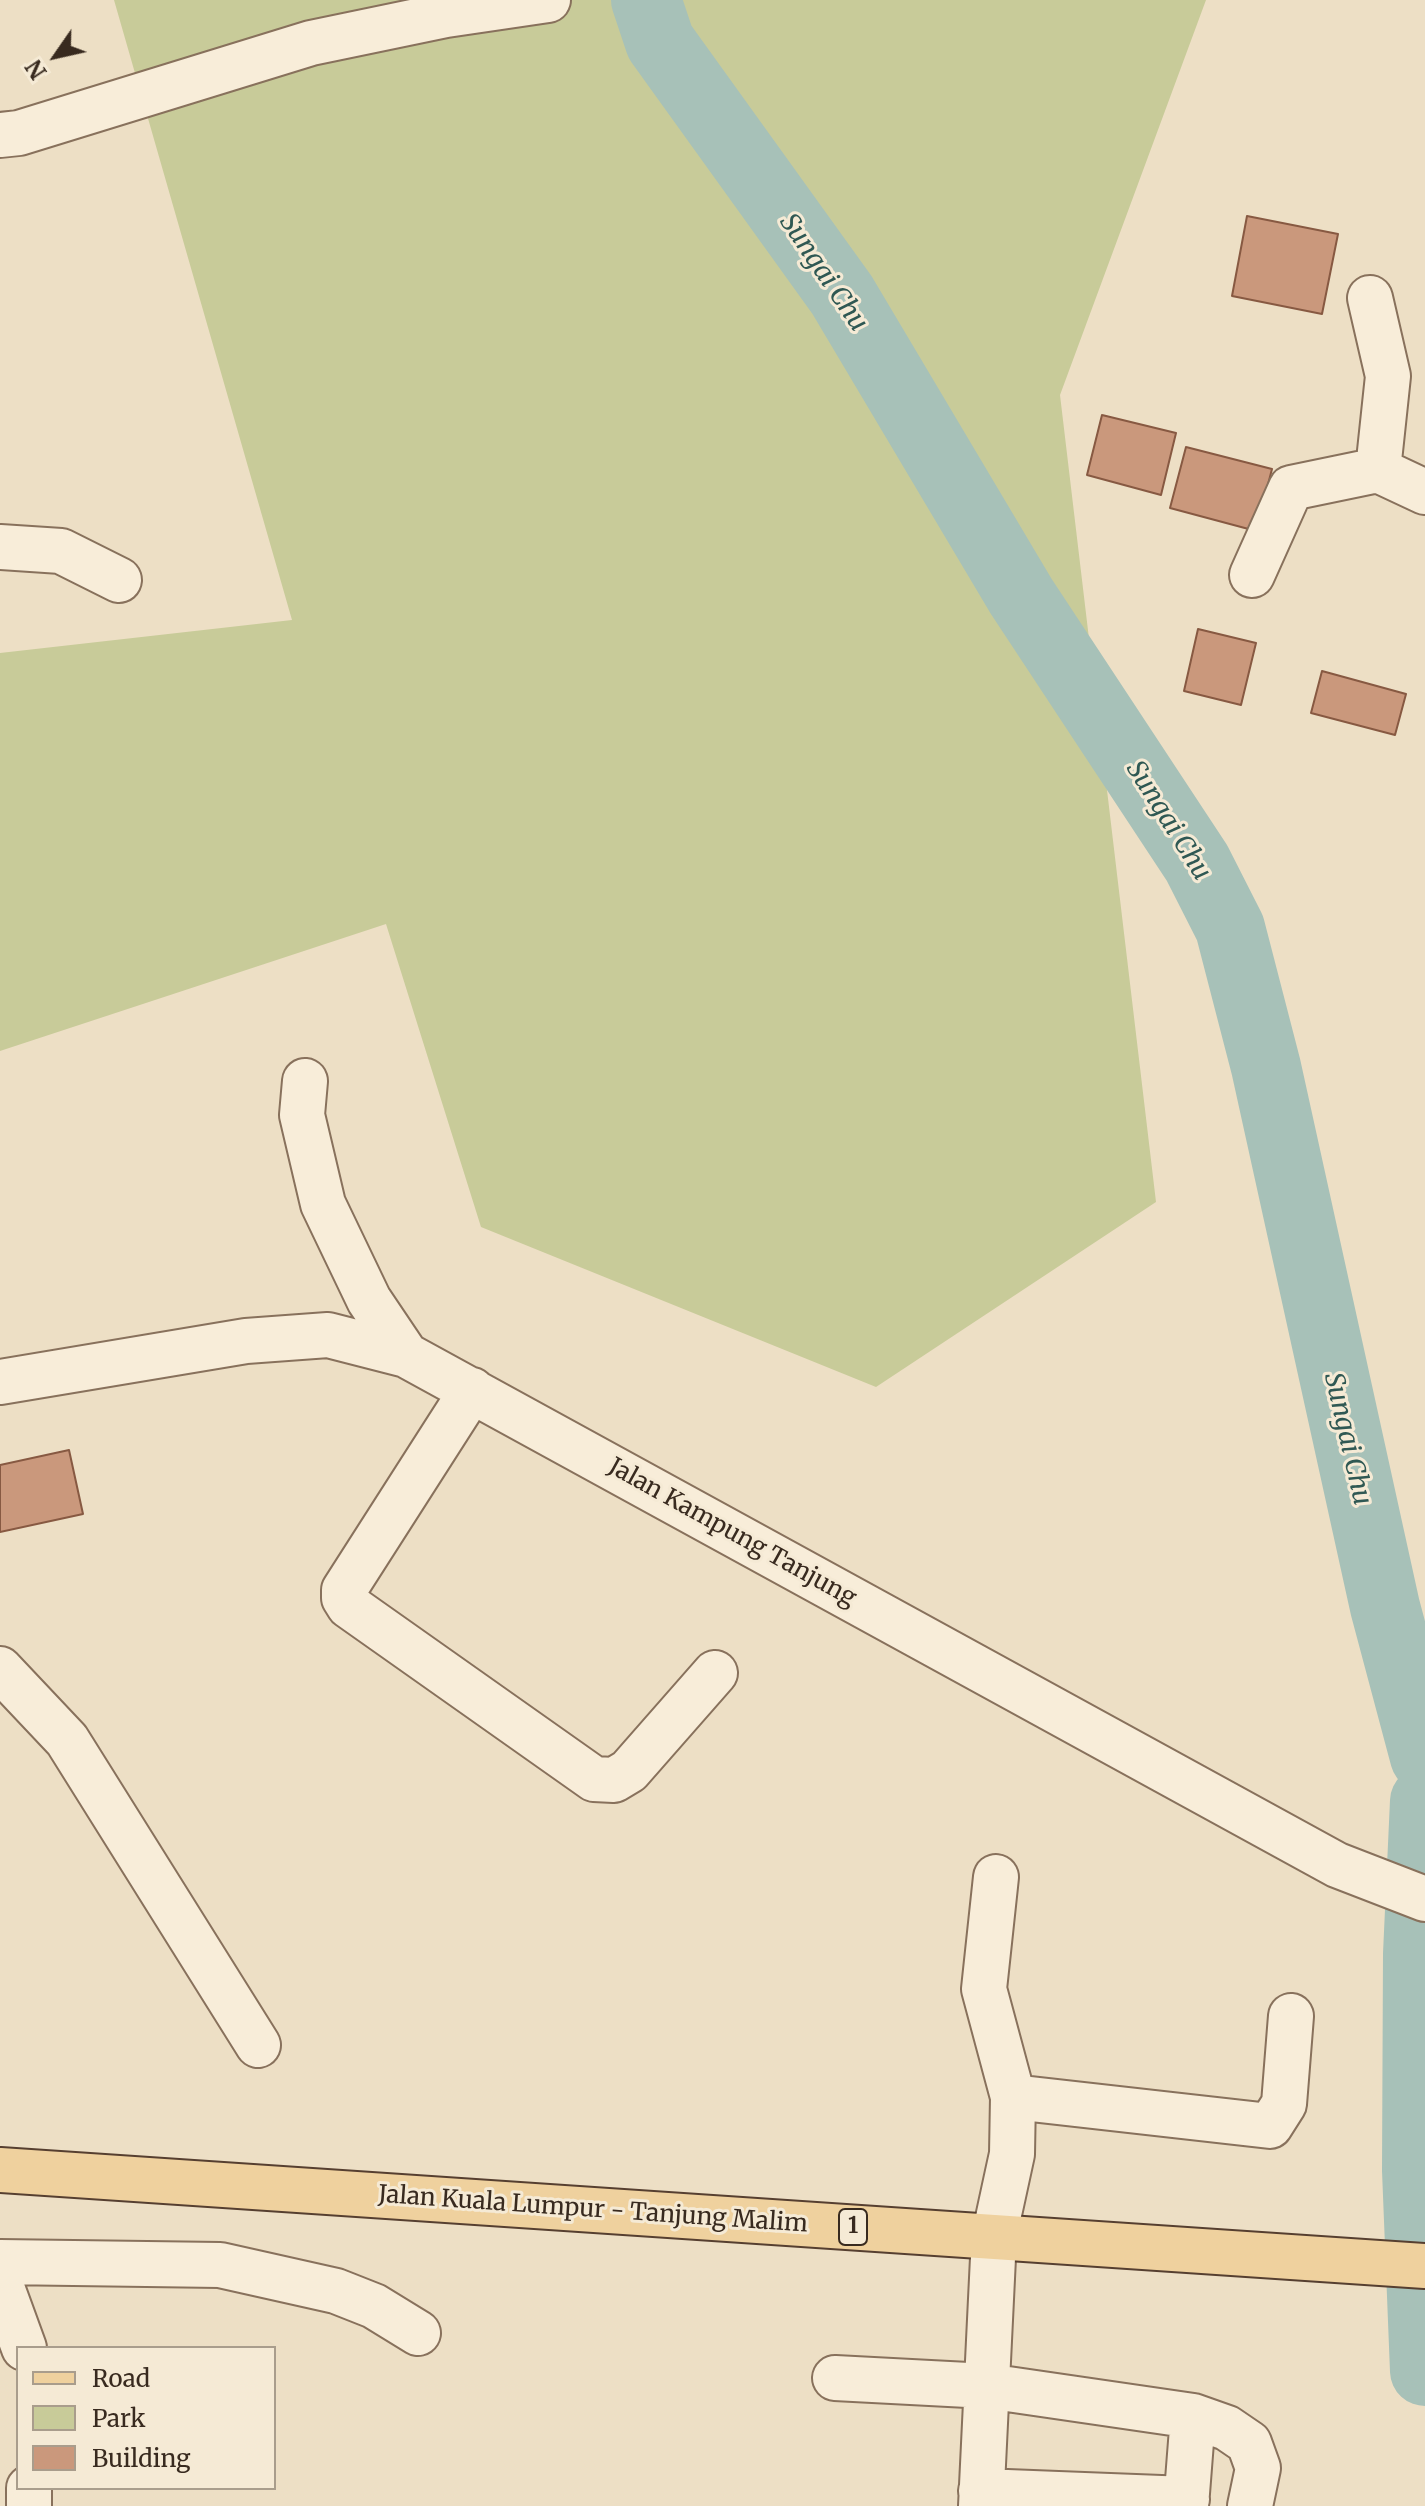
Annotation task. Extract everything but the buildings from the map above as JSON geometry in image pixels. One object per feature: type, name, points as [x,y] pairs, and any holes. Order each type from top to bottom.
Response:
[{"type":"main road","name":"Jalan Kuala Lumpur - Tanjung Malim","points":[[0,2170],[1425,2266]]},
{"type":"street","points":[[0,135],[19,133],[311,43],[446,15],[548,0]]},
{"type":"street","points":[[1370,298],[1388,376],[1378,470]]},
{"type":"street","points":[[1252,575],[1291,488],[1378,470],[1425,492]]},
{"type":"street","points":[[0,547],[61,551],[119,580]]},
{"type":"street","points":[[305,1081],[302,1115],[323,1204],[369,1300],[406,1355]]},
{"type":"street","name":"Jalan Kampung Tanjung","points":[[0,1382],[246,1341],[328,1335],[406,1355],[1337,1865],[1425,1899]]},
{"type":"street","points":[[472,1390],[344,1590],[349,1606],[594,1779],[614,1780],[629,1771],[715,1673]]},
{"type":"street","points":[[0,1669],[67,1740],[258,2045]]},
{"type":"street","points":[[996,1877],[984,1989],[1013,2097],[1012,2154],[994,2237],[981,2499],[1187,2503],[1193,2416]]},
{"type":"street","points":[[1013,2097],[1270,2126],[1284,2104],[1291,2016]]},
{"type":"street","points":[[0,2262],[220,2265],[336,2291],[374,2306],[418,2333]]},
{"type":"street","points":[[0,2282],[23,2346]]},
{"type":"street","points":[[835,2378],[987,2386],[1193,2416],[1227,2428],[1249,2443],[1258,2468],[1250,2506]]},
{"type":"green space","points":[[114,0],[1206,0],[1060,395],[1156,1202],[876,1387],[481,1227],[386,924],[0,1051],[0,653],[292,620]]},
{"type":"waterway","name":"Sungai Chu","points":[[646,0],[660,42],[842,295],[1021,596],[1197,863],[1230,928],[1266,1067],[1385,1607],[1425,1757]]},
{"type":"waterway","name":"Sungai Chu","points":[[1425,1801],[1418,1954],[1417,2170],[1425,2371]]}]
